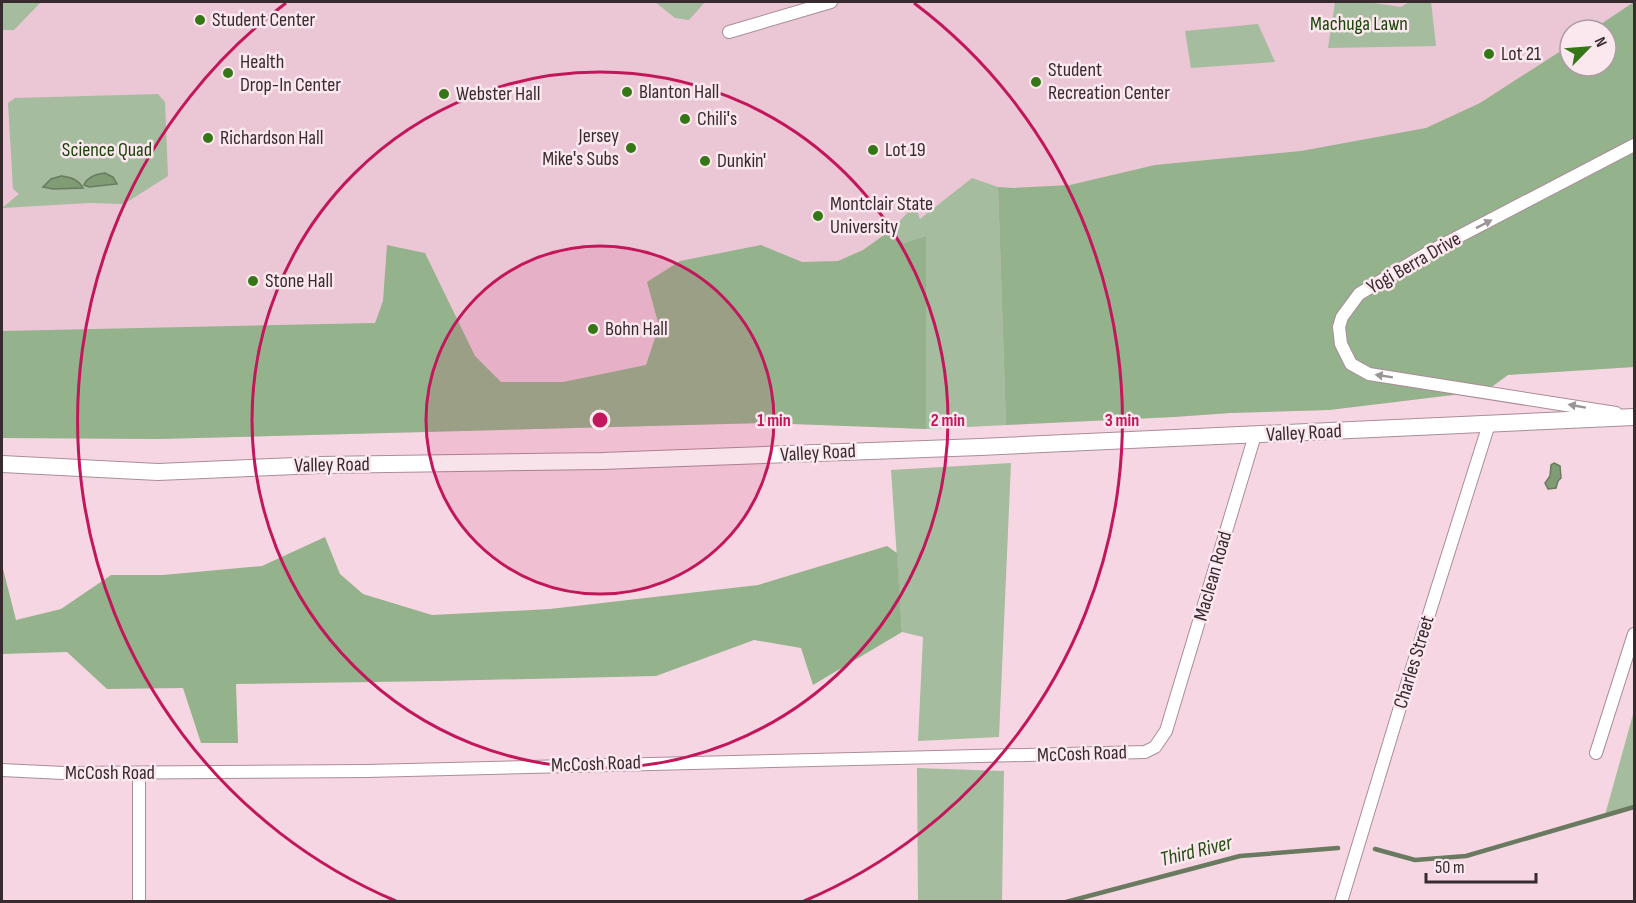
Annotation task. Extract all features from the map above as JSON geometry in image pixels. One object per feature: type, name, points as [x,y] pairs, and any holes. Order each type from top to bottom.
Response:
[{"type":"main road","name":"Valley Road","points":[[2,464],[158,472],[320,465],[602,461],[767,456],[1635,417]]},
{"type":"street","points":[[729,32],[831,2]]},
{"type":"street","name":"Yogi Berra Drive","points":[[1635,145],[1430,252],[1359,294],[1342,317],[1339,327],[1341,344],[1351,364],[1369,374],[1524,397],[1635,417]]},
{"type":"street","name":"Charles Street","points":[[1341,902],[1489,424]]},
{"type":"street","name":"Maclean Road","points":[[1170,716],[1255,435]]},
{"type":"street","points":[[1596,753],[1635,634]]},
{"type":"street","name":"McCosh Road","points":[[2,770],[63,773],[367,771],[1145,753],[1161,740],[1170,716]]},
{"type":"street","points":[[139,773],[139,902]]},
{"type":"shaded area","name":"Montclair State University","points":[[2,2],[1634,2],[1634,367],[1508,375],[1486,391],[1329,410],[926,429],[766,423],[159,439],[2,438]]},
{"type":"shaded area","points":[[1634,2],[1634,367],[1508,375],[1486,391],[1329,410],[1006,425],[998,187],[1070,185],[1155,165],[1301,151],[1426,128],[1480,103],[1558,53],[1558,78],[1618,78],[1618,18],[1610,18]]},
{"type":"shaded area","points":[[105,173],[113,177],[117,184],[89,187],[84,185],[90,178]]},
{"type":"shaded area","points":[[61,176],[79,182],[83,188],[43,187],[51,179]]},
{"type":"shaded area","points":[[891,230],[904,243],[926,236],[926,429],[766,423],[159,439],[2,438],[2,331],[375,323],[383,301],[387,245],[425,253],[475,356],[501,382],[563,382],[646,365],[659,326],[647,282],[680,261],[761,245],[802,262],[838,261],[863,250]]},
{"type":"shaded area","points":[[1554,463],[1560,466],[1561,478],[1556,488],[1548,489],[1545,483],[1550,476],[1551,465]]},
{"type":"shaded area","points":[[325,537],[340,574],[363,594],[432,615],[550,609],[758,585],[887,546],[897,553],[902,632],[813,685],[801,648],[754,640],[656,676],[236,684],[238,743],[201,743],[183,688],[107,689],[67,652],[2,654],[2,565],[16,620],[61,609],[111,575],[163,575],[262,566]]},
{"type":"green space","points":[[2,2],[41,2],[14,30],[2,30]]},
{"type":"green space","points":[[655,2],[705,2],[689,20],[675,18]]},
{"type":"green space","name":"Machuga Lawn","points":[[1335,2],[1367,2],[1401,7],[1409,2],[1431,2],[1436,46],[1328,48]]},
{"type":"green space","name":"Machuga Lawn","points":[[1258,24],[1275,62],[1191,68],[1185,31]]},
{"type":"green space","name":"Science Quad","points":[[158,94],[165,102],[168,176],[124,204],[89,203],[2,208],[19,194],[13,189],[8,103],[15,98]]},
{"type":"green space","points":[[972,178],[998,187],[1006,425],[926,429],[926,236],[904,243],[891,230],[915,205],[920,219]]},
{"type":"green space","points":[[1011,463],[999,737],[918,741],[923,637],[902,632],[891,470]]},
{"type":"green space","points":[[1634,711],[1634,807],[1605,815]]},
{"type":"green space","points":[[917,768],[1004,771],[1002,901],[918,901]]},
{"type":"waterway","name":"Third River","points":[[1375,849],[1415,860],[1466,856],[1634,807]]},
{"type":"waterway","name":"Third River","points":[[1066,902],[1240,856],[1338,848]]},
{"type":"place","name":"Student Center","points":[[200,20]]},
{"type":"place","name":"Lot 21","points":[[1489,54]]},
{"type":"place","name":"Health Drop-In Center","points":[[228,73]]},
{"type":"place","name":"Student Recreation Center","points":[[1036,82]]},
{"type":"place","name":"Blanton Hall","points":[[627,92]]},
{"type":"place","name":"Webster Hall","points":[[444,94]]},
{"type":"place","name":"Chili's","points":[[685,119]]},
{"type":"place","name":"Richardson Hall","points":[[208,138]]},
{"type":"place","name":"Jersey Mike's Subs","points":[[631,148]]},
{"type":"place","name":"Lot 19","points":[[873,150]]},
{"type":"place","name":"Dunkin'","points":[[705,161]]},
{"type":"place","name":"Montclair State University","points":[[818,216]]},
{"type":"place","name":"Stone Hall","points":[[253,281]]},
{"type":"place","name":"Bohn Hall","points":[[593,329]]}]
